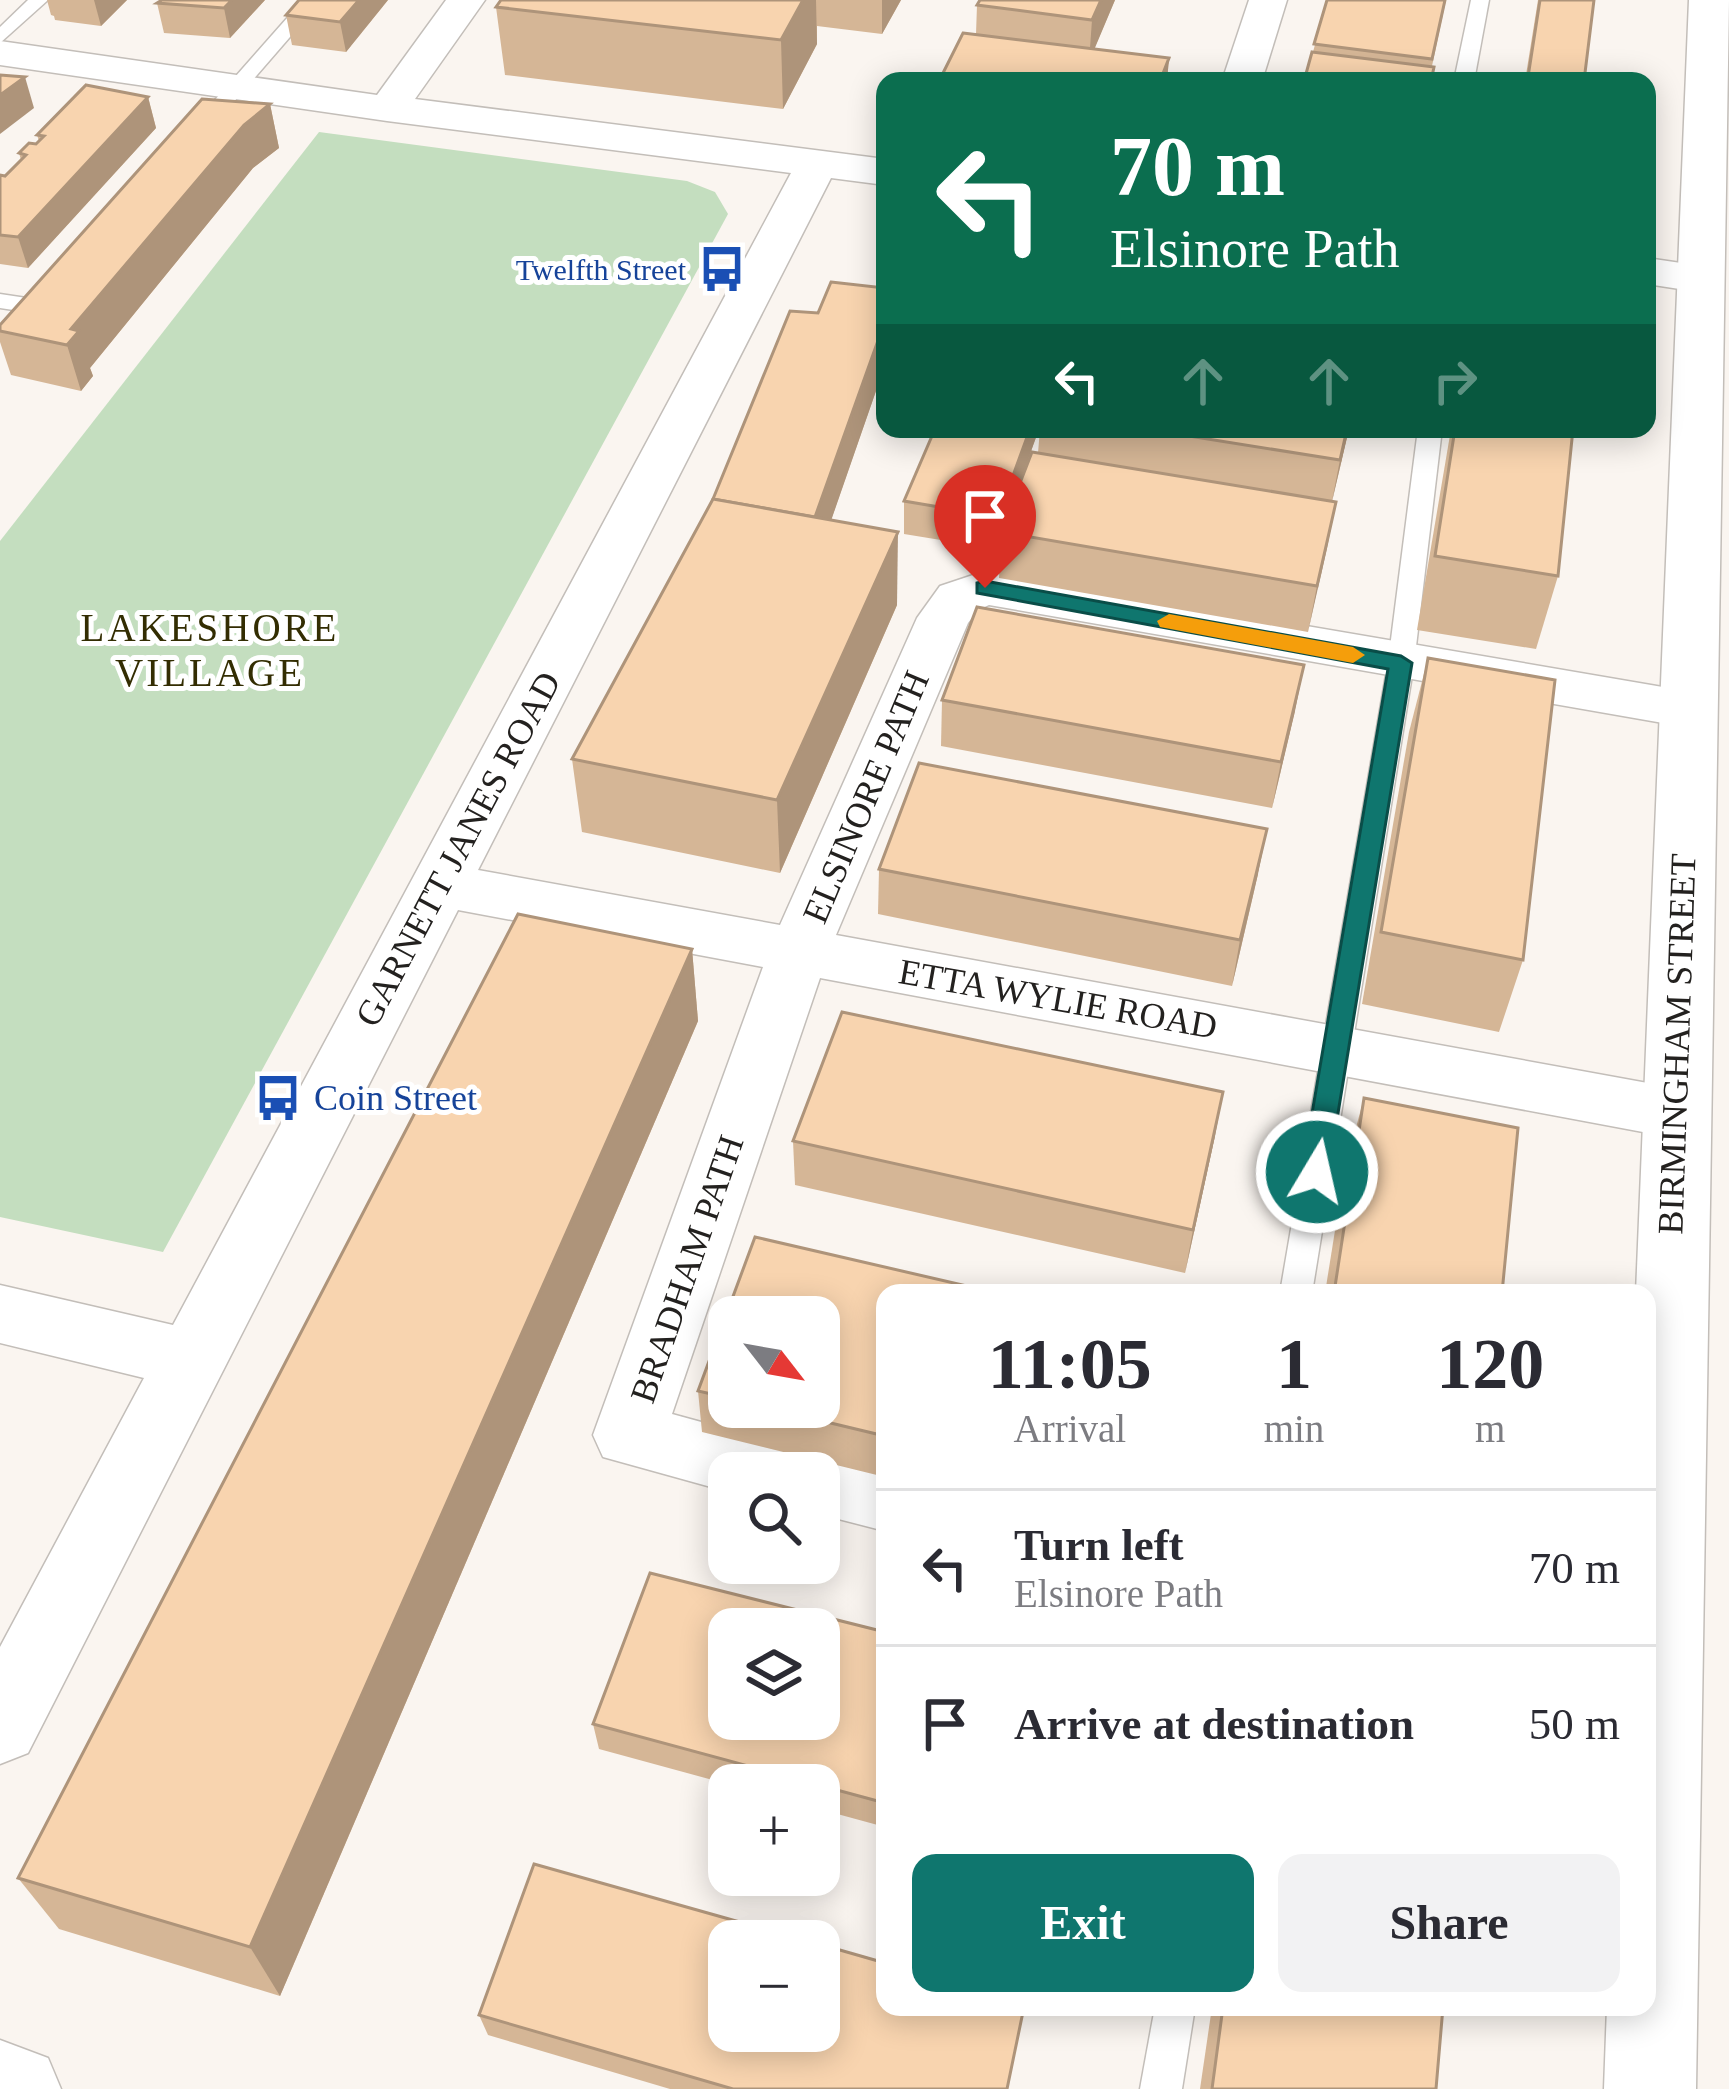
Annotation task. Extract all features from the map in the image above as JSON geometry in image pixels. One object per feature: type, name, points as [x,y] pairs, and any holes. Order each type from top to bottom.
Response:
[{"type":"street","points":[[387,109],[466,0]]},
{"type":"street","points":[[1245,72],[1268,0]]},
{"type":"street","name":"BIRMINGHAM STREET","points":[[1656,1608],[1686,709],[1673,274],[1708,0]]},
{"type":"street","points":[[0,53],[387,109],[876,171]]},
{"type":"street","name":"GARNETT JANES ROAD","points":[[0,1726],[816,164]]},
{"type":"street","name":"ELSINORE PATH","points":[[799,951],[944,618],[959,598],[974,590],[985,588],[1686,709]]},
{"type":"street","name":"ETTA WYLIE ROAD","points":[[440,885],[1675,1113]]},
{"type":"street","name":"BRADHAM PATH","points":[[708,1454],[629,1435],[799,951]]},
{"type":"street","points":[[0,1314],[192,1359]]},
{"type":"street","points":[[840,1486],[876,1496]]},
{"type":"street","name":"BIRMINGHAM STREET","points":[[1650,2089],[1651,2016]]},
{"type":"street","points":[[0,2084],[17,2089]]},
{"type":"lane","points":[[0,38],[39,0]]},
{"type":"lane","points":[[176,155],[313,0]]},
{"type":"lane","points":[[1466,72],[1480,0]]},
{"type":"lane","points":[[0,301],[41,306]]},
{"type":"lane","points":[[1298,1284],[1401,663],[1429,438]]},
{"type":"lane","points":[[1161,2089],[1173,2016]]},
{"type":"green space","points":[[319,132],[687,181],[715,192],[728,214],[163,1252],[0,1217],[0,541]]},
{"type":"building","points":[[232,0],[224,8],[157,3]]},
{"type":"building","points":[[299,0],[359,0],[340,22],[286,15]]},
{"type":"building","points":[[501,0],[803,0],[781,40],[496,7]]},
{"type":"building","points":[[980,0],[1101,0],[1092,20],[977,5]]},
{"type":"building","points":[[1327,0],[1445,0],[1432,59],[1314,44]]},
{"type":"building","points":[[1540,0],[1594,0],[1585,72],[1529,72]]},
{"type":"building","points":[[963,33],[1169,58],[1164,72],[944,72]]},
{"type":"building","points":[[1312,52],[1434,67],[1433,72],[1306,72]]},
{"type":"building","points":[[0,75],[25,77],[0,95]]},
{"type":"building","points":[[86,85],[148,97],[18,237],[0,235],[0,175],[5,176],[26,155],[19,153],[44,136],[37,135]]},
{"type":"building","points":[[202,99],[270,104],[244,125],[71,329],[79,331],[67,345],[0,331],[0,325]]},
{"type":"building","points":[[831,282],[876,287],[876,346],[815,517],[713,499],[790,311],[818,313]]},
{"type":"building","points":[[931,438],[1027,438],[998,517],[904,501]]},
{"type":"building","points":[[1202,438],[1345,438],[1340,460]]},
{"type":"building","points":[[1454,438],[1572,438],[1558,576],[1435,556]]},
{"type":"building","points":[[1032,452],[1336,502],[1317,586],[1001,532]]},
{"type":"building","points":[[713,499],[898,532],[777,800],[572,759]]},
{"type":"building","points":[[977,607],[1304,665],[1281,762],[942,700]]},
{"type":"building","points":[[1428,658],[1555,680],[1523,960],[1381,932]]},
{"type":"building","points":[[919,763],[1267,829],[1240,940],[879,869]]},
{"type":"building","points":[[518,914],[692,949],[250,1947],[18,1878]]},
{"type":"building","points":[[842,1012],[1223,1092],[1193,1230],[793,1141]]},
{"type":"building","points":[[1364,1098],[1518,1128],[1503,1284],[1335,1284]]},
{"type":"building","points":[[755,1237],[958,1284],[876,1284],[876,1434],[840,1425],[840,1296],[733,1296]]},
{"type":"building","points":[[708,1364],[708,1393],[698,1391]]},
{"type":"building","points":[[650,1573],[789,1608],[708,1608],[708,1740],[840,1740],[840,1621],[876,1630],[876,1801],[840,1791],[840,1764],[741,1764],[593,1724]]},
{"type":"building","points":[[534,1864],[733,1920],[708,1920],[708,2052],[840,2052],[840,1950],[876,1960],[876,2016],[1022,2016],[1007,2089],[733,2089],[479,2015]]},
{"type":"building","points":[[1222,2016],[1442,2016],[1436,2089],[1212,2089]]},
{"type":"slow traffic","points":[[1169,621],[1353,655]]},
{"type":"place","name":"Twelfth Street","points":[[722,269]]},
{"type":"place","name":"Coin Street","points":[[278,1098]]},
{"type":"district","name":"LAKESHORE VILLAGE","points":[[210,650]]},
{"type":"route","points":[[985,588],[1401,663],[1317,1172]]}]
